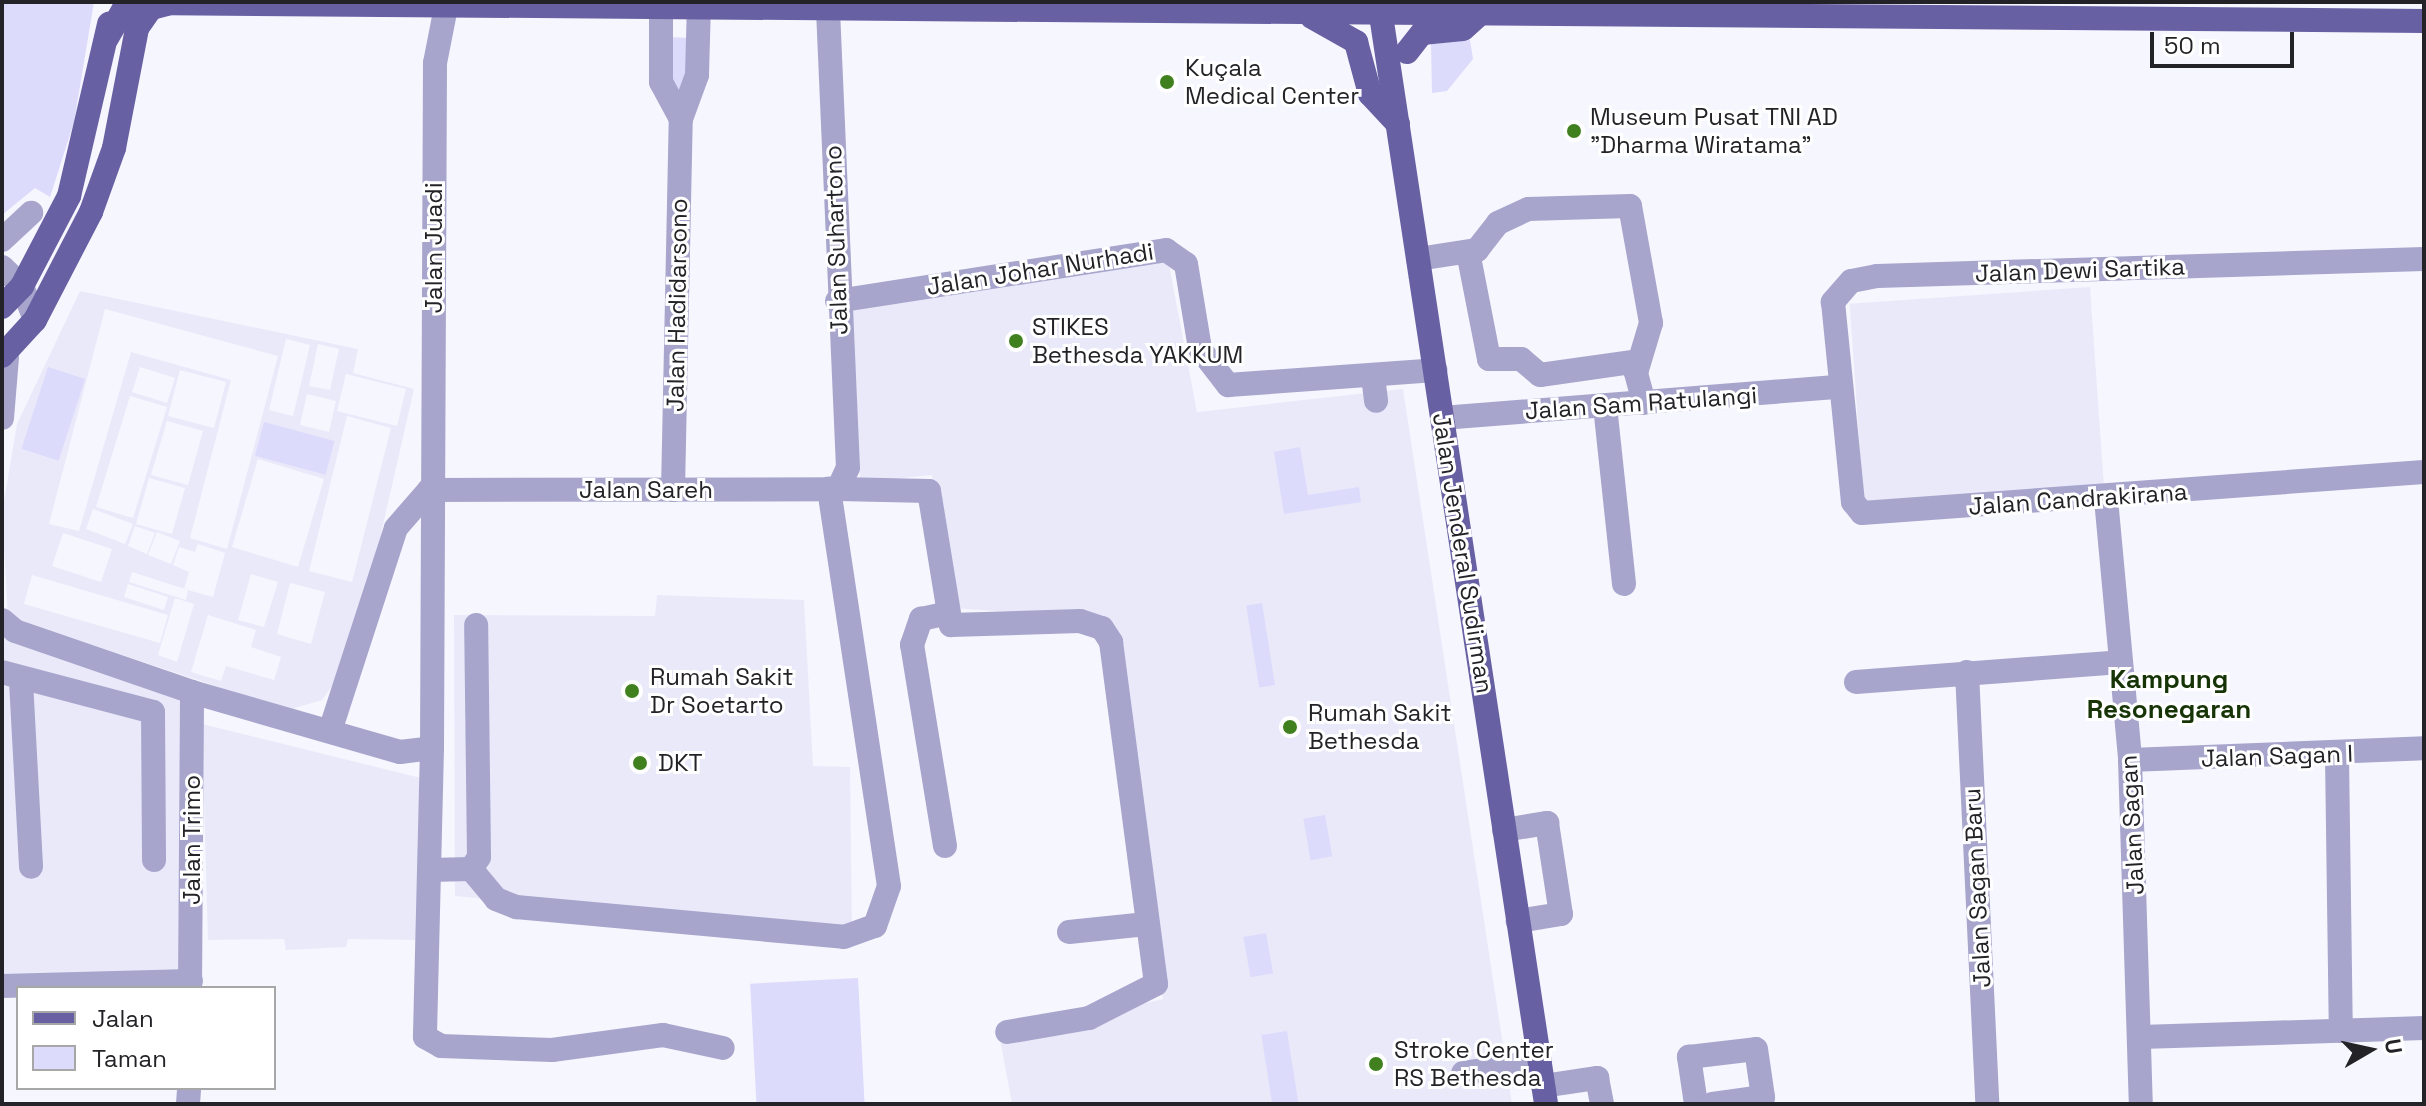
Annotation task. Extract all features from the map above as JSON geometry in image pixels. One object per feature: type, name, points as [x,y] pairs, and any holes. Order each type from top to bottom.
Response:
[{"type":"main road","points":[[2,307],[22,286],[80,165],[107,38],[111,2]]},
{"type":"main road","points":[[107,38],[130,6],[170,3],[699,6],[828,12],[959,7],[1307,14],[1380,8],[1482,12],[1752,8],[2050,10],[2424,21]]},
{"type":"main road","points":[[4,357],[35,320],[100,192],[140,21],[151,8],[170,3]]},
{"type":"main road","name":"Jalan Jenderal Sudirman","points":[[1380,8],[1545,1095]]},
{"type":"main road","points":[[1407,52],[1422,33],[1463,29],[1482,12]]},
{"type":"main road","points":[[1307,14],[1356,42],[1370,94],[1398,124]]},
{"type":"street","name":"Jalan Juadi","points":[[447,5],[435,63],[429,490],[432,748],[423,1028],[432,1043],[552,1050],[663,1035],[723,1048]]},
{"type":"street","name":"Jalan Hadidarsono","points":[[661,6],[661,82],[681,119]]},
{"type":"street","name":"Jalan Hadidarsono","points":[[673,490],[681,119],[695,84],[699,6]]},
{"type":"street","name":"Jalan Suhartono","points":[[471,869],[496,899],[516,907],[844,937],[875,926],[889,886],[839,482],[828,12]]},
{"type":"street","points":[[1418,259],[1468,252],[1483,246],[1498,223],[1528,209],[1630,206],[1651,323],[1638,361],[1644,403]]},
{"type":"street","points":[[2,240],[31,213]]},
{"type":"street","name":"Jalan Johar Nurhadi","points":[[837,301],[1166,250],[1186,264],[1200,349],[1221,381],[1244,388],[1435,370]]},
{"type":"street","points":[[1468,252],[1489,359],[1521,359],[1540,375],[1638,361]]},
{"type":"street","name":"Jalan Dewi Sartika","points":[[1839,387],[1833,302],[1838,291],[1861,278],[2424,259]]},
{"type":"street","points":[[2,267],[22,286],[35,320]]},
{"type":"street","points":[[2,418],[4,357]]},
{"type":"street","points":[[1373,376],[1376,401]]},
{"type":"street","name":"Jalan Sam Ratulangi","points":[[1442,418],[1839,387]]},
{"type":"street","name":"Jalan Candrakirana","points":[[1839,387],[1853,502],[1868,514],[2106,499],[2424,472]]},
{"type":"street","points":[[1605,406],[1624,584]]},
{"type":"street","name":"Jalan Sareh","points":[[429,490],[673,490],[839,482],[929,491],[945,614]]},
{"type":"street","points":[[330,731],[396,528],[429,490]]},
{"type":"street","name":"Jalan Sagan","points":[[2106,499],[2130,760],[2141,1104]]},
{"type":"street","points":[[945,846],[912,645],[921,619],[945,614],[951,625],[967,627],[1080,621],[1102,628],[1111,642],[1156,984],[1150,992],[1089,1018],[1007,1032]]},
{"type":"street","points":[[429,870],[471,869],[480,849],[476,625]]},
{"type":"street","points":[[6,630],[192,692],[400,752],[432,748]]},
{"type":"street","points":[[1856,682],[2120,662]]},
{"type":"street","name":"Jalan Sagan Baru","points":[[1967,672],[1987,1104]]},
{"type":"street","points":[[31,867],[12,677],[153,712],[154,860]]},
{"type":"street","points":[[432,683],[477,683]]},
{"type":"street","name":"Jalan Trimo","points":[[190,984],[192,692]]},
{"type":"street","name":"Jalan Sagan I","points":[[2130,760],[2337,756],[2424,748]]},
{"type":"street","points":[[2337,756],[2341,1031]]},
{"type":"street","points":[[1504,830],[1547,823],[1561,914],[1518,921]]},
{"type":"street","points":[[1069,932],[1147,924]]},
{"type":"street","points":[[2,986],[190,984]]},
{"type":"street","points":[[2141,1037],[2424,1028]]},
{"type":"street","points":[[1696,1104],[1689,1057],[1756,1049],[1763,1097],[1712,1104]]},
{"type":"street","points":[[1463,1073],[1540,1061]]},
{"type":"street","points":[[1545,1095],[1597,1078],[1602,1104]]},
{"type":"shaded area","name":"Rumah Sakit Bethesda","points":[[1167,254],[1197,412],[1403,389],[1512,1104],[1012,1104],[1000,1039],[1111,1021],[1111,1011],[1163,999],[1111,619],[953,608],[932,475],[860,482],[852,305]]},
{"type":"shaded area","points":[[2090,287],[2104,489],[1864,505],[1850,304]]},
{"type":"shaded area","points":[[80,291],[358,349],[353,373],[414,389],[367,595],[342,672],[322,700],[288,710],[8,617],[2,513],[17,424]],"holes":[[[105,309],[278,356],[227,549],[190,538],[231,380],[131,352],[79,531],[49,524]],[[286,339],[310,345],[293,416],[269,410]],[[318,344],[339,349],[330,390],[309,386]],[[140,367],[175,378],[167,403],[132,392]],[[180,370],[226,382],[214,428],[168,416]],[[346,374],[406,389],[397,426],[337,411]],[[307,394],[336,401],[329,432],[300,425]],[[130,396],[167,407],[133,518],[96,507]],[[347,416],[391,428],[352,582],[309,571]],[[167,421],[203,431],[188,485],[151,475]],[[258,459],[324,479],[298,567],[232,547]],[[149,478],[185,488],[172,534],[136,524]],[[93,509],[133,524],[125,544],[86,529]],[[135,526],[155,533],[147,554],[128,546]],[[157,532],[180,541],[171,564],[148,555]],[[63,533],[112,549],[101,582],[52,566]],[[198,544],[225,553],[213,597],[188,590],[186,600],[129,582],[132,572],[184,589],[189,572],[173,565],[179,547],[195,552]],[[251,574],[278,582],[264,627],[238,620]],[[32,575],[168,615],[160,643],[24,604]],[[290,583],[325,592],[311,644],[277,634]],[[128,584],[168,597],[164,610],[124,597]],[[175,598],[194,604],[177,662],[158,655]],[[208,615],[256,630],[251,647],[281,657],[274,680],[226,666],[221,681],[191,672]]]},
{"type":"shaded area","name":"Rumah Sakit Dr Soetarto","points":[[657,595],[804,600],[813,766],[850,767],[852,934],[455,896],[454,615],[655,616]]},
{"type":"shaded area","points":[[2,626],[191,695],[192,986],[16,986],[16,989],[2,989]]},
{"type":"shaded area","points":[[202,724],[429,780],[419,940],[348,939],[346,947],[286,950],[284,939],[208,940]]},
{"type":"green space","points":[[2,2],[94,2],[74,122],[50,197],[35,188],[2,215]]},
{"type":"green space","points":[[666,37],[691,38],[687,76],[675,97]]},
{"type":"green space","points":[[1470,40],[1473,59],[1447,91],[1432,93],[1431,44]]},
{"type":"green space","points":[[48,367],[85,379],[59,461],[21,449]]},
{"type":"green space","points":[[264,422],[335,441],[325,475],[255,456]]},
{"type":"green space","points":[[1300,447],[1308,495],[1359,487],[1361,502],[1284,514],[1274,452]]},
{"type":"green space","points":[[1262,603],[1275,685],[1259,687],[1246,606]]},
{"type":"green space","points":[[1325,815],[1332,856],[1311,860],[1303,819]]},
{"type":"green space","points":[[1266,933],[1273,973],[1250,977],[1243,937]]},
{"type":"green space","points":[[858,978],[865,1104],[756,1104],[750,984]]},
{"type":"green space","points":[[1287,1031],[1299,1104],[1272,1104],[1261,1035]]},
{"type":"place","name":"Kuçala Medical Center","points":[[1167,82]]},
{"type":"place","name":"Museum Pusat TNI AD \"Dharma Wiratama\"","points":[[1574,131]]},
{"type":"place","name":"STIKES Bethesda YAKKUM","points":[[1016,341]]},
{"type":"place","name":"Rumah Sakit Dr Soetarto","points":[[632,691]]},
{"type":"place","name":"Rumah Sakit Bethesda","points":[[1290,727]]},
{"type":"place","name":"DKT","points":[[640,763]]},
{"type":"place","name":"Stroke Center RS Bethesda","points":[[1376,1064]]},
{"type":"district","name":"Kampung Resonegaran","points":[[2169,695]]}]
